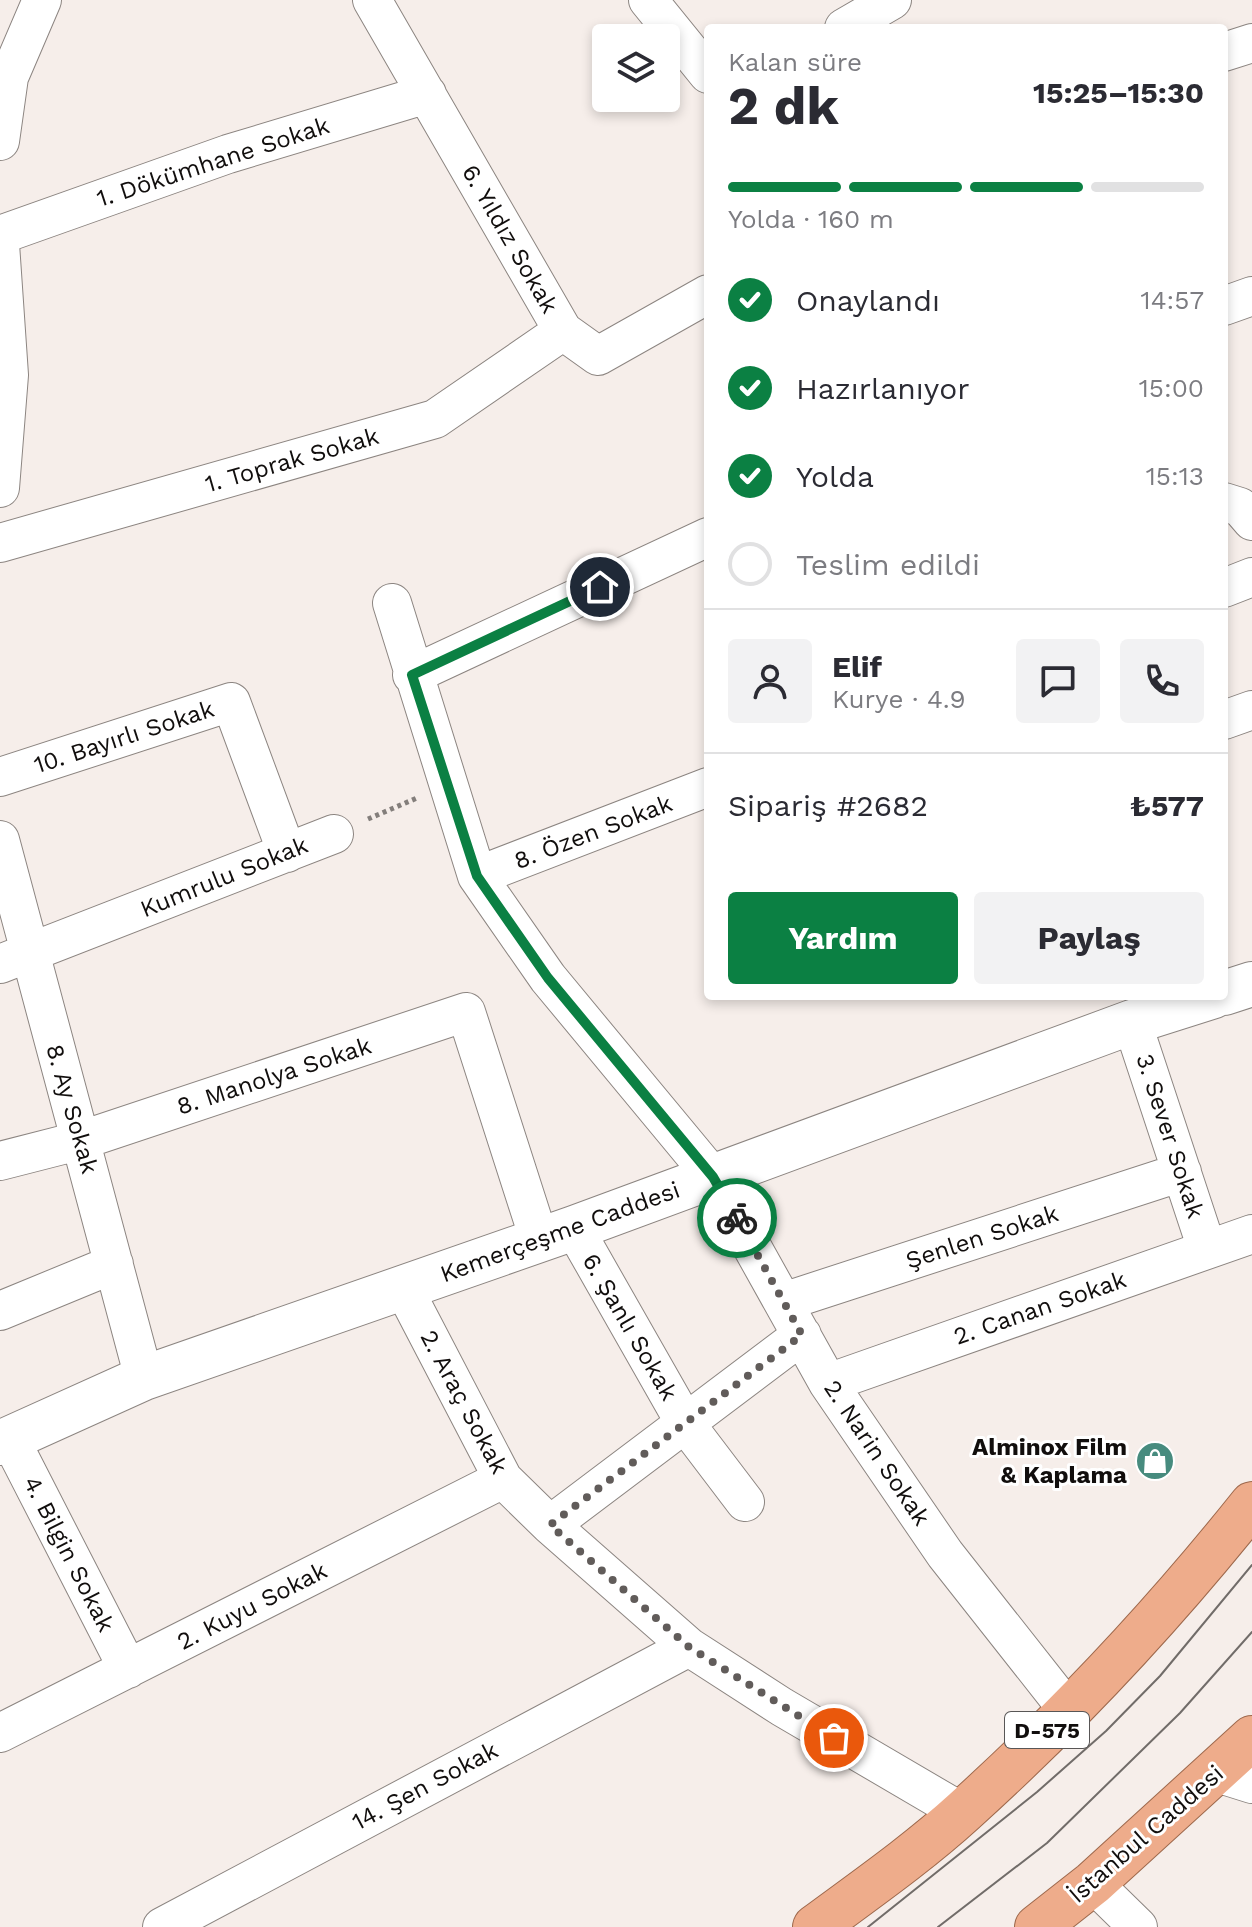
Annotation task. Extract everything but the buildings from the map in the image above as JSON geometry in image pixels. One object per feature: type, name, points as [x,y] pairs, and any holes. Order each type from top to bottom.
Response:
[{"type":"highway","name":"D-575","points":[[815,1927],[963,1813],[1068,1710],[1201,1568],[1252,1504]]},
{"type":"highway","name":"İstanbul Caddesi","points":[[1037,1927],[1234,1778],[1252,1738]]},
{"type":"main road","points":[[1228,992],[1252,984]]},
{"type":"main road","name":"Kemerçeşme Caddesi","points":[[5,1441],[144,1378],[404,1289],[1132,1022],[1201,1000]]},
{"type":"street","points":[[0,141],[9,77],[42,0]]},
{"type":"street","name":"6. Yıldız Sokak","points":[[372,0],[563,331],[598,356],[704,296]]},
{"type":"street","points":[[851,24],[892,0]]},
{"type":"street","points":[[655,2],[704,69]]},
{"type":"street","points":[[1228,51],[1252,43]]},
{"type":"street","name":"1. Dökümhane Sokak","points":[[0,235],[228,154],[427,94]]},
{"type":"street","points":[[0,244],[4,377],[0,488]]},
{"type":"street","points":[[1228,305],[1252,296]]},
{"type":"street","name":"1. Toprak Sokak","points":[[0,543],[435,419],[563,331]]},
{"type":"street","points":[[1228,503],[1240,507],[1252,521]]},
{"type":"street","points":[[412,675],[704,539]]},
{"type":"street","points":[[1228,586],[1252,577]]},
{"type":"street","name":"2. Narin Sokak","points":[[392,603],[446,785],[477,876],[548,978],[713,1177],[828,1383],[945,1554],[1068,1710]]},
{"type":"street","name":"10. Bayırlı Sokak","points":[[0,777],[231,702],[287,853]]},
{"type":"street","points":[[1228,719],[1252,710]]},
{"type":"street","name":"8. Özen Sokak","points":[[477,876],[704,789]]},
{"type":"street","name":"Kumrulu Sokak","points":[[14,959],[334,834]]},
{"type":"street","name":"8. Ay Sokak","points":[[0,840],[14,959],[82,1140],[144,1378]]},
{"type":"street","name":"8. Manolya Sokak","points":[[0,1161],[82,1140],[466,1012]]},
{"type":"street","name":"6. Şanlı Sokak","points":[[466,1012],[556,1233],[685,1423],[745,1502]]},
{"type":"street","name":"3. Sever Sokak","points":[[1132,1022],[1207,1249]]},
{"type":"street","name":"Şenlen Sokak","points":[[783,1302],[1182,1172]]},
{"type":"street","name":"2. Canan Sokak","points":[[828,1383],[1252,1234]]},
{"type":"street","points":[[0,1311],[114,1264]]},
{"type":"street","name":"2. Araç Sokak","points":[[404,1289],[503,1479],[550,1525],[689,1647],[782,1707],[963,1813]]},
{"type":"street","points":[[550,1525],[802,1335]]},
{"type":"street","name":"4. Bilgin Sokak","points":[[5,1441],[128,1669]]},
{"type":"street","name":"2. Kuyu Sokak","points":[[0,1733],[503,1479]]},
{"type":"street","name":"14. Şen Sokak","points":[[162,1927],[689,1647]]},
{"type":"street","points":[[1093,1883],[1138,1927]]},
{"type":"path","name":"Kumrulu Sokak","points":[[334,834],[446,785]]},
{"type":"tram line","points":[[868,1927],[1037,1792],[1106,1731],[1160,1676],[1252,1565]]},
{"type":"tram line","points":[[938,1927],[1047,1843],[1180,1713],[1252,1632]]},
{"type":"way so far","points":[[737,1218],[802,1335],[550,1525],[689,1647],[834,1738]]},
{"type":"place","name":"Alminox Film & Kaplama","points":[[1155,1461]]},
{"type":"route","points":[[600,587],[412,675],[477,876],[548,978],[713,1177],[737,1218]]}]
